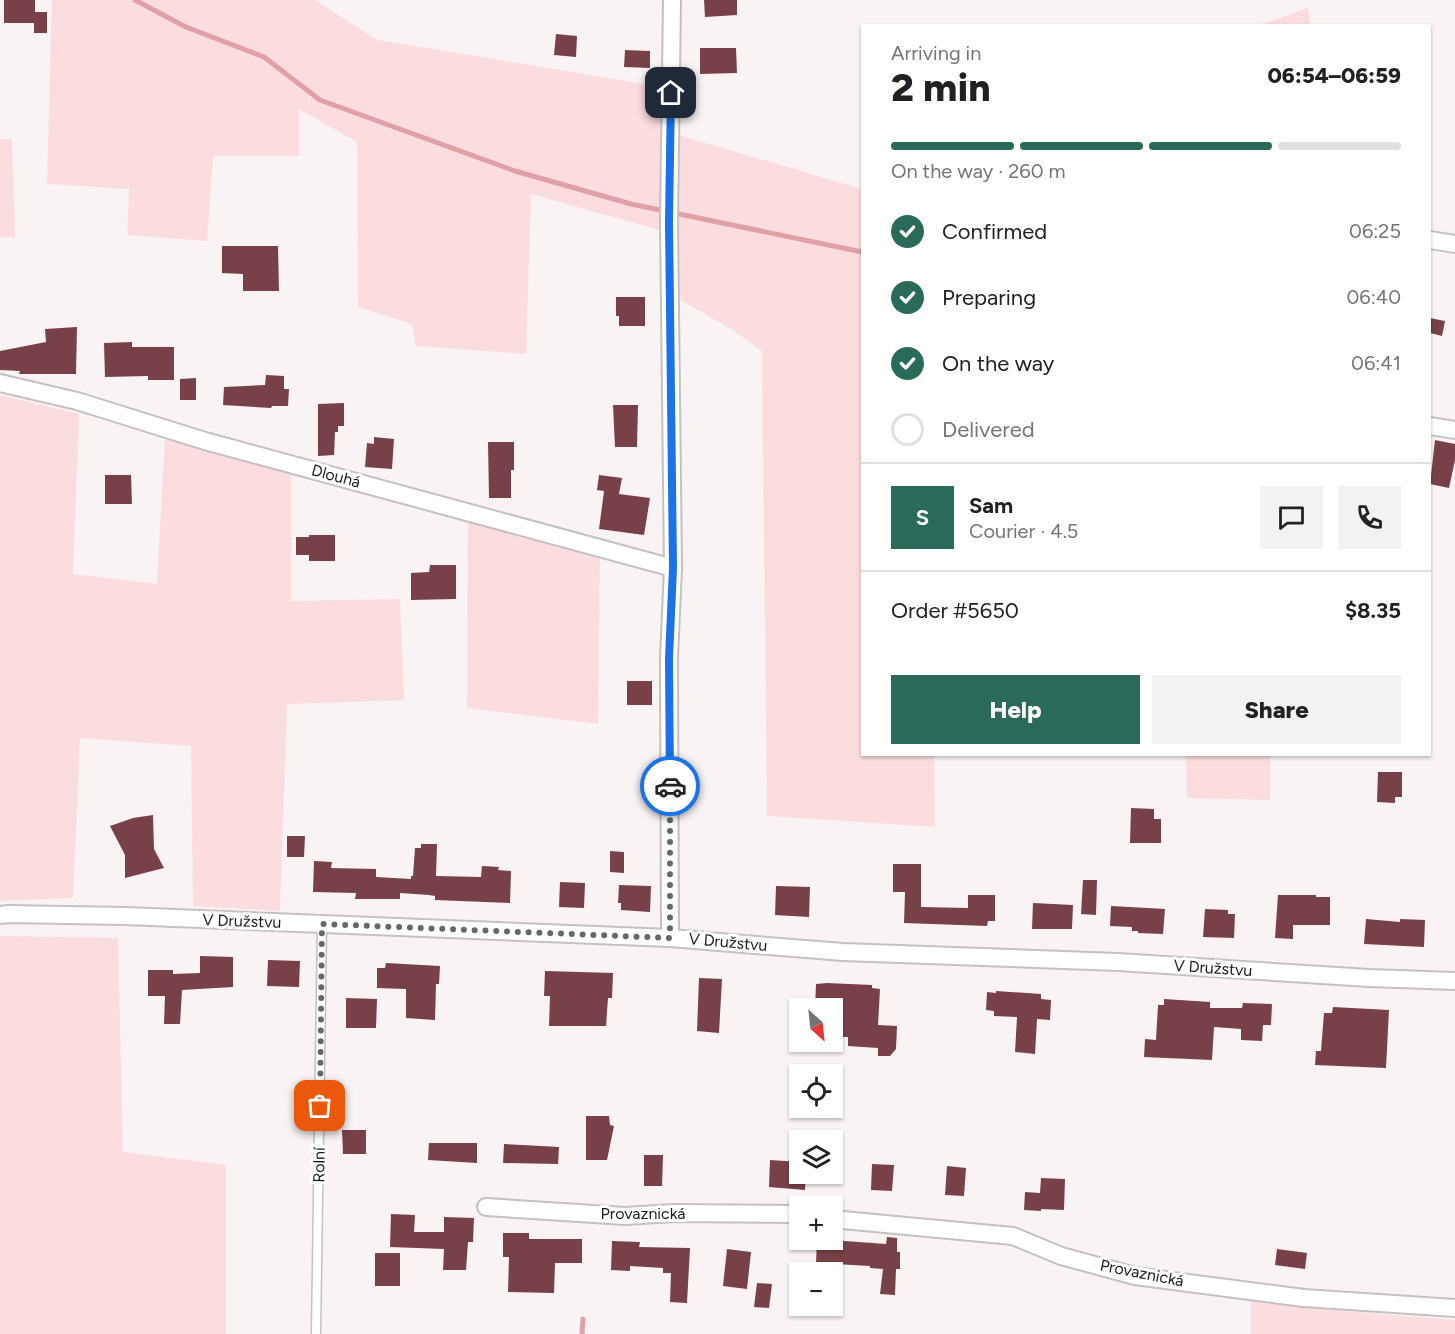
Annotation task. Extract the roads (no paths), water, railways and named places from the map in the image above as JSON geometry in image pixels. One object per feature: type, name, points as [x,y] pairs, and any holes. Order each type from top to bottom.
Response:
[{"type":"street","points":[[670,938],[669,658],[673,568],[669,200],[672,0]]},
{"type":"street","points":[[1431,240],[1455,244]]},
{"type":"street","name":"Dlouhá","points":[[0,383],[78,401],[206,441],[673,568]]},
{"type":"street","points":[[1431,426],[1455,430]]},
{"type":"street","name":"V Družstvu","points":[[0,915],[125,916],[670,938],[843,952],[1106,962],[1455,981]]},
{"type":"street","name":"Provaznická","points":[[486,1207],[625,1216],[673,1213],[789,1214]]},
{"type":"street","name":"Provaznická","points":[[843,1220],[1013,1236],[1061,1256],[1135,1276],[1304,1298],[1455,1308]]},
{"type":"lane","name":"Rolní","points":[[316,1334],[322,924]]},
{"type":"waterway","points":[[135,0],[186,27],[264,57],[320,100],[515,171],[631,204],[861,252]]},
{"type":"waterway","points":[[582,1334],[583,1319]]}]
